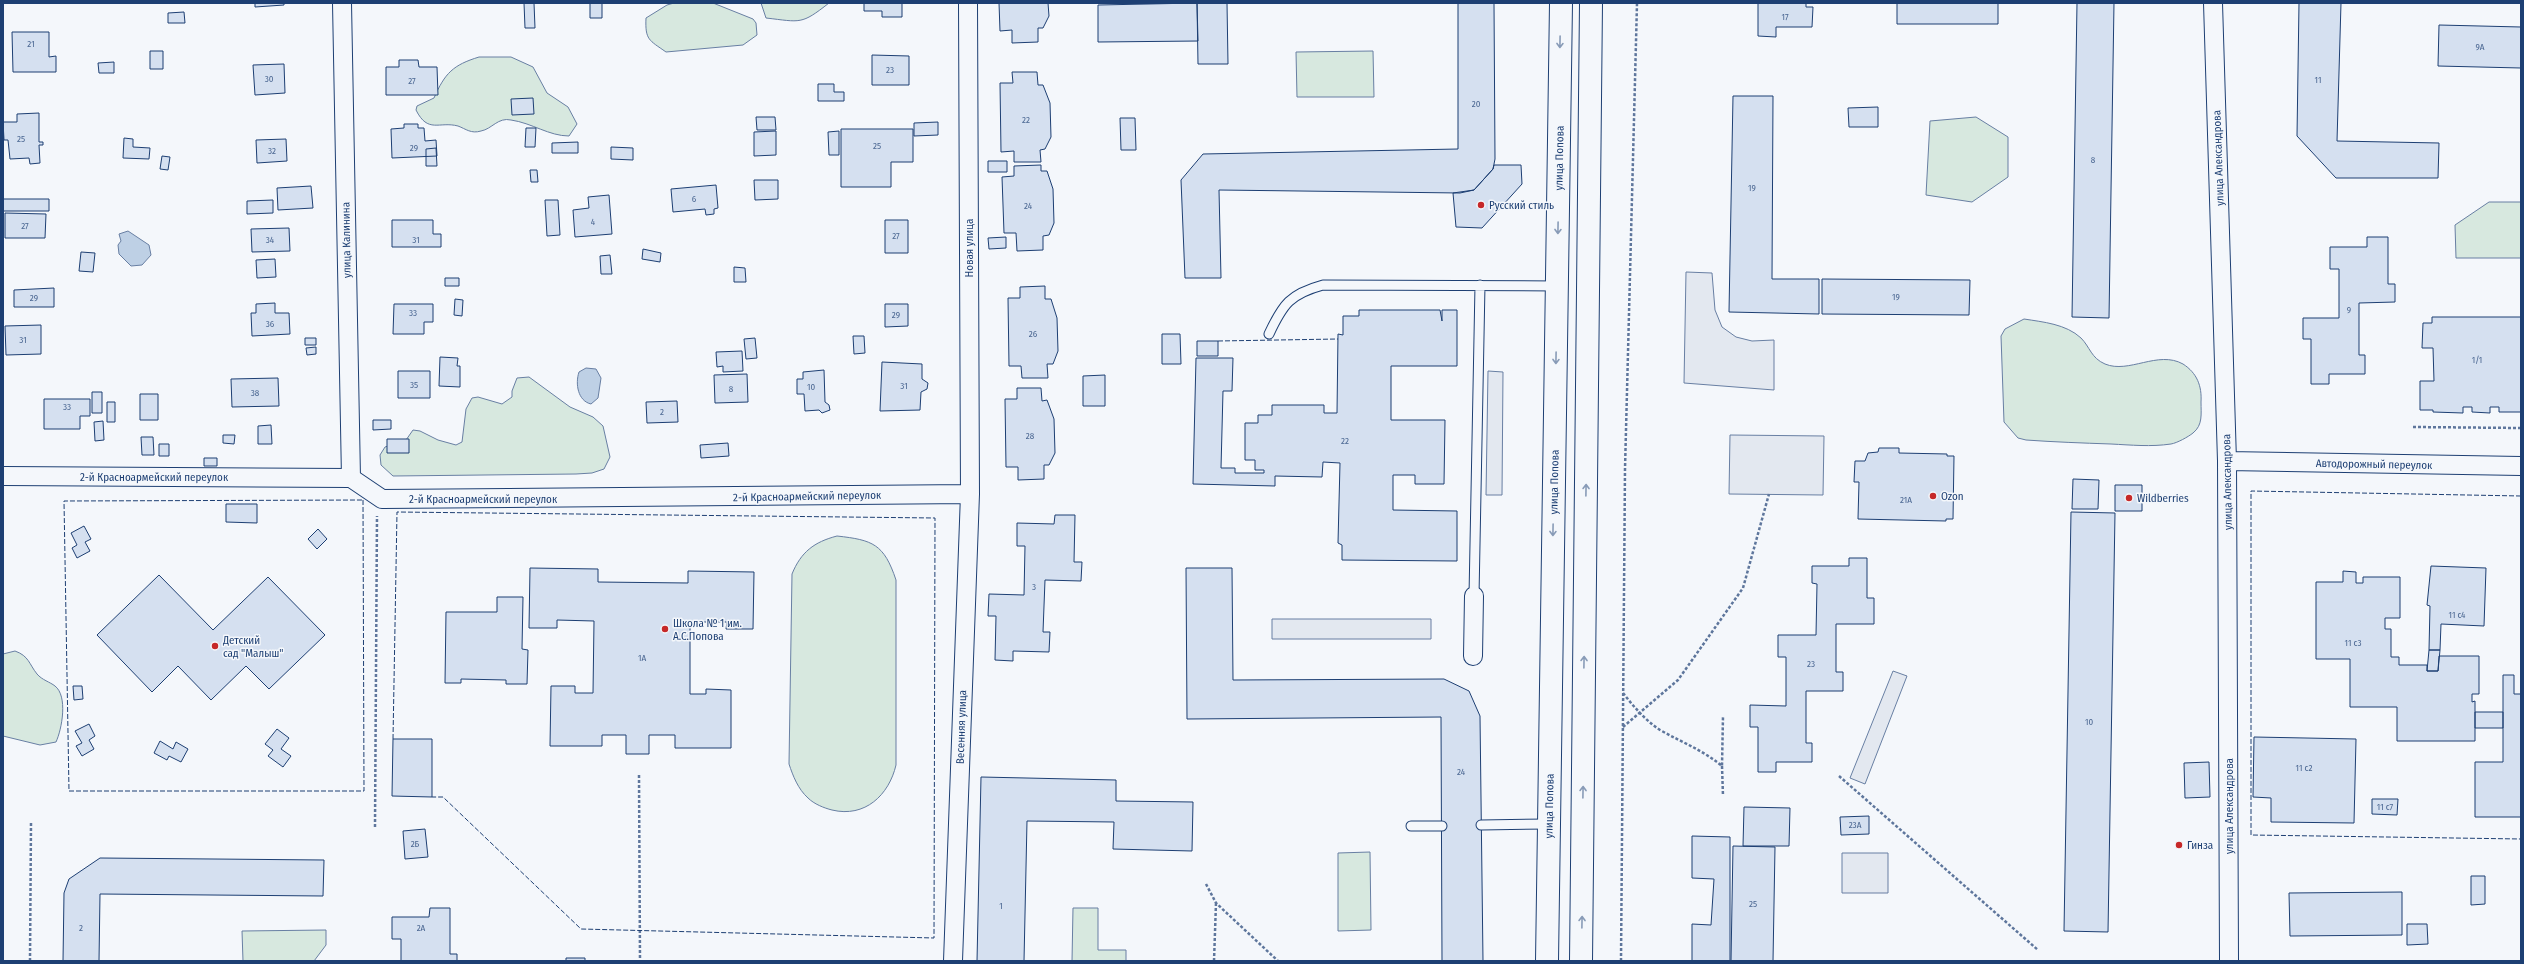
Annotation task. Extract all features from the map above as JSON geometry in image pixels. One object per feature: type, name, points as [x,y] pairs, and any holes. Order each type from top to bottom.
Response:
[{"type":"main road","name":"улица Попова","points":[[1547,961],[1561,3]]},
{"type":"main road","points":[[1581,961],[1591,3]]},
{"type":"street","name":"улица Калинина","points":[[342,3],[351,478]]},
{"type":"street","name":"Новая улица","points":[[968,3],[970,494]]},
{"type":"street","name":"улица Александрова","points":[[2213,3],[2227,461],[2229,961]]},
{"type":"street","name":"Автодорожный переулок","points":[[2227,461],[2521,466]]},
{"type":"street","name":"2-й Красноармейский переулок","points":[[3,476],[351,478],[382,499],[970,494]]},
{"type":"street","name":"Весенняя улица","points":[[954,961],[970,494]]},
{"type":"street","points":[[1473,656],[1474,596]]},
{"type":"lane","points":[[1474,596],[1480,285]]},
{"type":"lane","points":[[1269,334],[1280,311],[1289,300],[1304,291],[1323,286],[1557,286]]},
{"type":"lane","points":[[1481,825],[1549,824]]},
{"type":"lane","points":[[1411,826],[1442,826]]},
{"type":"path","points":[[1621,961],[1625,469],[1637,3]]},
{"type":"path","points":[[2413,427],[2521,428]]},
{"type":"path","points":[[1623,727],[1678,680],[1743,588],[1769,494]]},
{"type":"path","points":[[375,827],[377,496]]},
{"type":"path","points":[[1622,692],[1638,713],[1660,730],[1690,744],[1722,766]]},
{"type":"path","points":[[1723,716],[1723,796]]},
{"type":"path","points":[[640,776],[640,961]]},
{"type":"path","points":[[1839,776],[2038,950]]},
{"type":"path","points":[[30,961],[31,823]]},
{"type":"path","points":[[1206,884],[1216,903],[1278,961]]},
{"type":"path","points":[[1214,961],[1216,903]]},
{"type":"shaded area","points":[[674,3],[713,3],[753,19],[756,23],[757,35],[743,45],[666,52],[649,39],[646,31],[646,18],[667,5]]},
{"type":"shaded area","points":[[761,3],[829,3],[812,15],[794,21],[766,18]]},
{"type":"shaded area","points":[[1373,51],[1374,97],[1297,97],[1296,52]]},
{"type":"shaded area","points":[[479,57],[511,57],[533,67],[547,93],[568,107],[577,124],[569,136],[554,134],[526,124],[506,120],[502,120],[485,130],[477,132],[469,131],[458,126],[434,125],[425,122],[416,110],[417,106],[434,98],[446,76],[456,67]]},
{"type":"shaded area","points":[[1976,117],[2008,137],[2008,177],[1972,202],[1926,195],[1930,121]]},
{"type":"shaded area","points":[[2489,202],[2521,202],[2521,258],[2456,258],[2455,225]]},
{"type":"shaded area","points":[[1686,272],[1712,273],[1715,310],[1722,327],[1736,337],[1752,341],[1774,340],[1774,390],[1684,383]]},
{"type":"shaded area","points":[[2024,319],[2054,324],[2075,333],[2084,341],[2094,356],[2100,362],[2105,364],[2124,366],[2154,360],[2173,360],[2183,364],[2192,371],[2198,380],[2201,391],[2200,423],[2196,430],[2185,438],[2171,444],[2156,445],[2026,440],[2018,438],[2004,422],[2001,336],[2005,329]]},
{"type":"shaded area","points":[[1488,371],[1503,372],[1502,495],[1486,495]]},
{"type":"shaded area","points":[[529,377],[570,407],[593,417],[603,426],[610,457],[604,469],[592,473],[576,474],[393,476],[381,465],[380,455],[385,447],[406,440],[413,430],[420,431],[438,440],[456,445],[462,442],[466,409],[472,398],[478,397],[502,404],[512,397],[512,391],[517,378]]},
{"type":"shaded area","points":[[1730,435],[1824,436],[1823,495],[1729,494]]},
{"type":"shaded area","points":[[837,536],[868,542],[876,546],[887,558],[896,580],[896,765],[888,786],[874,802],[855,811],[844,812],[826,808],[810,800],[804,794],[794,778],[789,764],[792,574],[804,554],[809,549],[822,541]]},
{"type":"shaded area","points":[[1272,619],[1431,619],[1431,639],[1272,639]]},
{"type":"shaded area","points":[[15,651],[23,655],[39,676],[55,686],[59,691],[63,705],[63,713],[56,742],[40,745],[3,736],[3,654]]},
{"type":"shaded area","points":[[1893,671],[1907,676],[1865,784],[1850,778]]},
{"type":"shaded area","points":[[1370,852],[1371,930],[1338,931],[1338,853]]},
{"type":"shaded area","points":[[1842,853],[1888,853],[1888,893],[1842,893]]},
{"type":"shaded area","points":[[1073,908],[1098,908],[1098,950],[1126,950],[1126,961],[1072,961]]},
{"type":"shaded area","points":[[326,930],[326,945],[314,961],[243,961],[242,931]]},
{"type":"water","points":[[128,231],[149,245],[151,255],[142,265],[131,266],[119,254],[118,245],[121,241],[119,234]]},
{"type":"water","points":[[586,368],[596,369],[601,378],[598,398],[591,404],[580,396],[577,382],[579,372]]},
{"type":"building","points":[[255,3],[284,3],[284,5],[255,7]]},
{"type":"building","points":[[524,3],[534,3],[535,28],[525,28]]},
{"type":"building","points":[[590,3],[602,3],[602,18],[590,18]]},
{"type":"building","points":[[864,3],[902,3],[902,17],[882,17],[882,11],[864,11]]},
{"type":"building","points":[[999,3],[1048,3],[1049,16],[1043,28],[1038,28],[1038,42],[1012,43],[1012,30],[1000,31]]},
{"type":"building","points":[[1197,3],[1198,41],[1098,42],[1098,5]]},
{"type":"building","points":[[1197,3],[1227,3],[1228,64],[1198,64]]},
{"type":"building","points":[[1458,3],[1494,3],[1495,159],[1493,169],[1474,190],[1460,193],[1219,190],[1221,278],[1185,278],[1181,180],[1203,154],[1458,149]]},
{"type":"building","points":[[1758,3],[1806,3],[1806,7],[1813,7],[1812,27],[1776,27],[1776,37],[1758,36]]},
{"type":"building","points":[[1897,3],[1998,3],[1998,24],[1897,24]]},
{"type":"building","points":[[2077,3],[2114,3],[2109,318],[2072,317]]},
{"type":"building","points":[[2299,3],[2341,3],[2337,141],[2439,143],[2438,178],[2336,178],[2297,136]]},
{"type":"building","points":[[184,12],[185,23],[168,23],[168,13]]},
{"type":"building","points":[[2439,25],[2521,27],[2521,68],[2438,66]]},
{"type":"building","points":[[12,32],[49,32],[49,57],[56,56],[56,72],[13,72]]},
{"type":"building","points":[[150,51],[163,51],[163,69],[150,69]]},
{"type":"building","points":[[872,55],[909,56],[909,85],[872,85]]},
{"type":"building","points":[[399,60],[418,60],[419,67],[437,67],[438,95],[386,95],[386,67],[399,67]]},
{"type":"building","points":[[114,62],[114,73],[99,73],[98,63]]},
{"type":"building","points":[[284,64],[285,93],[255,95],[253,65]]},
{"type":"building","points":[[1012,72],[1037,72],[1038,85],[1043,85],[1050,103],[1051,137],[1045,149],[1040,150],[1041,162],[1014,162],[1014,151],[1001,152],[1000,83],[1013,83]]},
{"type":"building","points":[[818,84],[834,84],[834,92],[844,92],[844,101],[818,101]]},
{"type":"building","points":[[1733,96],[1773,96],[1772,279],[1819,279],[1819,314],[1729,312]]},
{"type":"building","points":[[533,98],[534,114],[512,115],[511,99]]},
{"type":"building","points":[[1878,107],[1878,127],[1849,127],[1848,108]]},
{"type":"building","points":[[39,113],[39,142],[43,142],[43,145],[39,145],[40,163],[30,164],[29,158],[10,159],[8,140],[4,140],[3,122],[17,122],[17,114]]},
{"type":"building","points":[[756,117],[775,117],[776,130],[757,130]]},
{"type":"building","points":[[1120,118],[1135,118],[1136,150],[1121,150]]},
{"type":"building","points":[[938,122],[938,135],[914,136],[914,123]]},
{"type":"building","points":[[404,124],[418,124],[418,128],[424,128],[425,141],[436,140],[437,156],[392,158],[391,129],[404,128]]},
{"type":"building","points":[[526,128],[536,128],[535,147],[525,147]]},
{"type":"building","points":[[841,129],[913,129],[913,162],[891,162],[891,187],[841,187]]},
{"type":"building","points":[[776,131],[776,155],[754,156],[754,132]]},
{"type":"building","points":[[839,131],[839,155],[829,155],[828,132]]},
{"type":"building","points":[[124,138],[133,139],[133,147],[150,148],[149,159],[123,158]]},
{"type":"building","points":[[286,139],[287,161],[257,163],[256,140]]},
{"type":"building","points":[[578,142],[578,153],[552,153],[552,143]]},
{"type":"building","points":[[611,147],[633,148],[633,160],[611,159]]},
{"type":"building","points":[[436,148],[437,166],[426,166],[426,149]]},
{"type":"building","points":[[162,156],[170,157],[168,170],[160,169]]},
{"type":"building","points":[[988,161],[1007,161],[1007,172],[988,172]]},
{"type":"building","points":[[1041,165],[1041,171],[1047,171],[1053,189],[1054,223],[1049,235],[1043,236],[1043,250],[1017,251],[1016,233],[1004,233],[1002,177],[1014,176],[1014,166]]},
{"type":"building","points":[[1494,165],[1521,165],[1522,184],[1482,228],[1456,227],[1453,193],[1474,190],[1493,169]]},
{"type":"building","points":[[530,170],[537,170],[538,182],[531,182]]},
{"type":"building","points":[[754,180],[778,180],[778,199],[755,200]]},
{"type":"building","points":[[716,185],[718,208],[714,209],[714,214],[706,215],[705,209],[673,212],[671,189]]},
{"type":"building","points":[[311,186],[313,208],[278,210],[277,188]]},
{"type":"building","points":[[609,195],[612,234],[575,237],[573,210],[589,208],[588,197]]},
{"type":"building","points":[[3,199],[49,199],[49,211],[3,211]]},
{"type":"building","points":[[273,200],[273,213],[247,214],[247,201]]},
{"type":"building","points":[[545,200],[558,200],[560,235],[547,236]]},
{"type":"building","points":[[5,213],[46,214],[45,238],[5,238]]},
{"type":"building","points":[[392,220],[433,220],[433,234],[441,234],[441,247],[392,247]]},
{"type":"building","points":[[885,220],[908,220],[908,253],[885,253]]},
{"type":"building","points":[[289,228],[290,251],[252,252],[251,229]]},
{"type":"building","points":[[1006,237],[1006,248],[989,249],[988,238]]},
{"type":"building","points":[[2367,237],[2388,237],[2388,284],[2395,284],[2395,302],[2359,303],[2359,355],[2365,355],[2365,374],[2329,374],[2329,384],[2311,384],[2311,339],[2303,339],[2303,318],[2339,318],[2339,269],[2330,269],[2330,247],[2367,247]]},
{"type":"building","points":[[643,249],[661,253],[660,262],[642,259]]},
{"type":"building","points":[[81,252],[95,253],[93,272],[79,271]]},
{"type":"building","points":[[610,255],[612,274],[601,274],[600,256]]},
{"type":"building","points":[[275,259],[276,277],[257,278],[256,260]]},
{"type":"building","points":[[734,267],[745,268],[746,282],[734,282]]},
{"type":"building","points":[[445,278],[459,278],[459,286],[445,286]]},
{"type":"building","points":[[1822,279],[1970,280],[1969,315],[1822,314]]},
{"type":"building","points":[[1045,286],[1045,299],[1051,299],[1057,318],[1058,351],[1053,364],[1047,364],[1048,378],[1022,378],[1021,366],[1009,366],[1008,298],[1020,298],[1020,287]]},
{"type":"building","points":[[54,288],[54,307],[14,307],[14,290]]},
{"type":"building","points":[[455,299],[463,300],[462,316],[454,315]]},
{"type":"building","points":[[275,303],[275,313],[289,313],[290,334],[252,336],[251,313],[256,313],[256,304]]},
{"type":"building","points":[[394,304],[433,304],[433,322],[424,322],[424,334],[393,334]]},
{"type":"building","points":[[885,304],[908,304],[908,326],[885,327]]},
{"type":"building","points":[[1359,310],[1440,310],[1442,321],[1442,310],[1457,310],[1457,366],[1391,366],[1391,420],[1445,420],[1444,484],[1415,484],[1415,475],[1393,475],[1393,510],[1457,511],[1457,561],[1342,560],[1342,545],[1338,543],[1340,463],[1323,462],[1322,477],[1275,476],[1275,486],[1193,484],[1196,358],[1233,358],[1232,391],[1223,391],[1221,468],[1235,468],[1235,473],[1264,473],[1264,470],[1255,470],[1255,460],[1245,460],[1245,423],[1258,423],[1258,415],[1272,415],[1272,405],[1324,405],[1324,413],[1337,413],[1338,334],[1343,335],[1343,316],[1359,316]]},
{"type":"building","points":[[2432,317],[2521,317],[2521,412],[2499,412],[2499,407],[2490,407],[2490,413],[2472,412],[2472,407],[2463,407],[2463,413],[2420,410],[2420,381],[2434,381],[2433,348],[2422,348],[2423,323],[2432,323]]},
{"type":"building","points":[[41,325],[41,354],[6,355],[5,326]]},
{"type":"building","points":[[1162,334],[1180,334],[1181,364],[1162,364]]},
{"type":"building","points":[[853,336],[864,336],[865,353],[854,354]]},
{"type":"building","points":[[305,338],[316,338],[316,345],[305,345]]},
{"type":"building","points":[[755,338],[757,358],[746,359],[744,339]]},
{"type":"building","points":[[1197,341],[1218,341],[1218,356],[1197,356]]},
{"type":"building","points":[[316,347],[316,354],[307,355],[306,348]]},
{"type":"building","points":[[742,351],[743,371],[723,372],[723,366],[717,367],[716,352]]},
{"type":"building","points":[[440,357],[458,358],[457,366],[460,366],[460,387],[439,386]]},
{"type":"building","points":[[882,362],[922,364],[922,379],[928,383],[927,389],[921,392],[920,410],[880,411]]},
{"type":"building","points":[[824,370],[825,402],[829,405],[830,410],[822,413],[819,410],[805,411],[804,394],[797,394],[797,379],[803,379],[803,372]]},
{"type":"building","points":[[398,371],[430,371],[430,398],[398,398]]},
{"type":"building","points":[[747,374],[748,402],[715,403],[714,375]]},
{"type":"building","points":[[1105,375],[1105,406],[1083,406],[1083,376]]},
{"type":"building","points":[[278,378],[279,406],[232,407],[231,379]]},
{"type":"building","points":[[1017,388],[1041,388],[1042,401],[1047,400],[1054,419],[1055,453],[1049,465],[1044,465],[1044,479],[1018,480],[1018,467],[1006,467],[1005,399],[1017,399]]},
{"type":"building","points":[[92,392],[102,392],[102,413],[92,413]]},
{"type":"building","points":[[140,394],[158,394],[158,420],[140,420]]},
{"type":"building","points":[[44,399],[90,399],[90,416],[80,416],[80,429],[44,429]]},
{"type":"building","points":[[677,401],[678,422],[647,423],[646,402]]},
{"type":"building","points":[[107,402],[115,402],[115,422],[107,422]]},
{"type":"building","points":[[373,420],[391,420],[391,429],[373,430]]},
{"type":"building","points":[[103,421],[104,440],[95,441],[94,422]]},
{"type":"building","points":[[271,425],[272,444],[258,444],[258,426]]},
{"type":"building","points":[[223,435],[235,435],[234,444],[223,443]]},
{"type":"building","points":[[141,437],[153,437],[154,455],[142,455]]},
{"type":"building","points":[[387,439],[409,439],[409,453],[387,453]]},
{"type":"building","points":[[728,443],[729,456],[701,458],[700,445]]},
{"type":"building","points":[[159,444],[169,444],[169,456],[159,456]]},
{"type":"building","points":[[1879,448],[1899,448],[1899,453],[1947,454],[1947,456],[1954,456],[1953,519],[1946,519],[1946,521],[1858,519],[1859,482],[1854,482],[1855,461],[1865,461],[1868,453],[1878,452]]},
{"type":"building","points":[[204,458],[217,458],[217,466],[204,466]]},
{"type":"building","points":[[2073,479],[2099,480],[2098,509],[2072,509]]},
{"type":"building","name":"Wildberries","points":[[2115,485],[2142,485],[2142,511],[2115,511]]},
{"type":"building","points":[[226,504],[257,504],[257,523],[226,522]]},
{"type":"building","points":[[2071,512],[2115,513],[2108,932],[2064,931]]},
{"type":"building","points":[[1055,515],[1075,515],[1074,562],[1082,562],[1081,581],[1045,580],[1043,632],[1050,632],[1049,652],[1013,651],[1013,661],[995,660],[996,616],[988,616],[989,594],[1024,595],[1025,546],[1017,546],[1017,523],[1054,524]]},
{"type":"building","points":[[84,526],[91,539],[85,542],[90,551],[77,558],[72,548],[77,545],[71,533]]},
{"type":"building","points":[[318,529],[327,539],[317,549],[308,539]]},
{"type":"building","points":[[1849,558],[1867,558],[1867,598],[1874,598],[1874,624],[1836,624],[1836,672],[1843,672],[1843,691],[1806,691],[1806,743],[1812,743],[1812,762],[1776,762],[1776,772],[1758,772],[1758,727],[1750,727],[1750,705],[1786,706],[1786,657],[1778,657],[1778,635],[1816,635],[1817,584],[1812,583],[1812,566],[1849,566]]},
{"type":"building","points":[[2431,566],[2486,568],[2484,626],[2441,624],[2440,650],[2429,650],[2430,606],[2427,605]]},
{"type":"building","points":[[530,568],[598,569],[598,582],[688,583],[688,571],[754,572],[753,629],[726,629],[727,622],[690,622],[690,694],[706,694],[706,689],[731,690],[731,748],[675,748],[675,735],[649,735],[649,754],[626,754],[626,735],[602,735],[602,746],[550,746],[551,686],[575,686],[575,693],[593,693],[594,621],[557,620],[557,628],[529,628]]},
{"type":"building","points":[[1186,568],[1232,568],[1233,680],[1444,679],[1469,691],[1480,716],[1483,961],[1442,961],[1441,717],[1187,719]]},
{"type":"building","points":[[2343,571],[2356,572],[2356,583],[2363,583],[2363,577],[2400,577],[2400,618],[2385,618],[2385,629],[2391,629],[2391,657],[2399,657],[2399,665],[2427,665],[2427,671],[2438,671],[2439,656],[2479,656],[2479,694],[2472,694],[2472,702],[2475,701],[2475,741],[2397,741],[2397,707],[2350,707],[2350,659],[2316,659],[2316,582],[2343,582]]},
{"type":"building","name":"Детский сад \"Малыш\"","points":[[159,575],[213,630],[268,577],[325,635],[269,689],[246,666],[211,700],[178,666],[152,692],[97,635]]},
{"type":"building","points":[[497,597],[523,597],[522,649],[528,650],[527,684],[506,684],[506,680],[461,679],[461,683],[445,683],[446,612],[497,612]]},
{"type":"building","points":[[2429,650],[2440,650],[2438,671],[2427,671]]},
{"type":"building","points":[[2503,675],[2514,675],[2514,694],[2521,694],[2521,817],[2475,817],[2475,762],[2503,762]]},
{"type":"building","points":[[73,686],[82,686],[83,699],[74,700]]},
{"type":"building","points":[[2475,712],[2503,712],[2503,728],[2475,728]]},
{"type":"building","points":[[89,724],[95,736],[89,740],[94,749],[82,756],[76,746],[82,743],[75,731]]},
{"type":"building","points":[[277,729],[289,738],[281,749],[291,756],[283,767],[268,756],[273,750],[265,744]]},
{"type":"building","points":[[2254,737],[2356,739],[2354,823],[2271,822],[2271,798],[2253,797]]},
{"type":"building","points":[[393,739],[432,739],[432,797],[392,796]]},
{"type":"building","points":[[160,741],[173,749],[176,742],[188,749],[181,762],[169,756],[167,760],[154,753]]},
{"type":"building","points":[[2209,762],[2210,797],[2185,798],[2184,763]]},
{"type":"building","points":[[981,777],[1116,780],[1116,801],[1193,802],[1192,851],[1113,849],[1114,822],[1027,821],[1024,961],[977,961]]},
{"type":"building","points":[[2372,799],[2398,799],[2397,815],[2372,814]]},
{"type":"building","points":[[1744,807],[1790,808],[1789,846],[1743,846]]},
{"type":"building","points":[[1869,816],[1869,834],[1841,835],[1840,817]]},
{"type":"building","points":[[425,829],[428,857],[405,859],[403,831]]},
{"type":"building","points":[[1692,836],[1730,837],[1730,961],[1692,961],[1692,924],[1711,925],[1714,879],[1692,878]]},
{"type":"building","points":[[1733,846],[1775,847],[1773,961],[1731,961]]},
{"type":"building","points":[[100,858],[324,860],[323,896],[100,894],[99,961],[63,961],[64,893],[69,879]]},
{"type":"building","points":[[2471,876],[2485,876],[2485,904],[2471,905]]},
{"type":"building","points":[[2402,892],[2402,935],[2290,936],[2289,893]]},
{"type":"building","points":[[430,908],[450,908],[450,954],[457,954],[457,961],[401,961],[401,939],[392,939],[392,917],[429,917]]},
{"type":"building","points":[[2407,924],[2427,924],[2428,944],[2407,945]]},
{"type":"building","points":[[566,958],[585,958],[585,961],[566,961]]},
{"type":"fence","points":[[1218,341],[1338,339]]},
{"type":"fence","points":[[2521,496],[2251,491],[2251,835],[2521,839]]},
{"type":"fence","points":[[363,500],[364,791],[69,791],[64,501],[363,500]]},
{"type":"fence","points":[[393,739],[397,512],[935,518],[934,938],[581,929],[443,797],[432,797]]},
{"type":"place","name":"Русский стиль","points":[[1481,205]]},
{"type":"place","name":"Ozon","points":[[1933,496]]},
{"type":"place","name":"Wildberries","points":[[2129,498]]},
{"type":"place","name":"Школа № 1 им. А.С.Попова","points":[[665,629]]},
{"type":"place","name":"Детский сад \"Малыш\"","points":[[215,646]]},
{"type":"place","name":"Гинза","points":[[2179,845]]}]
